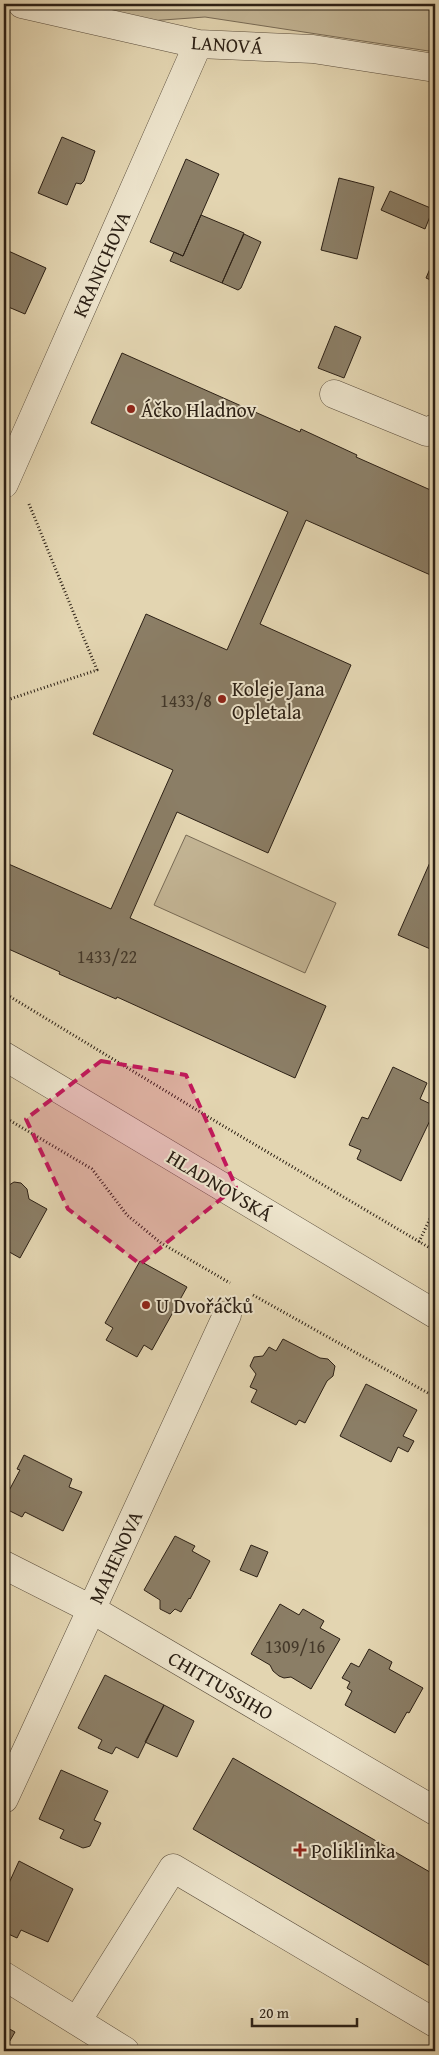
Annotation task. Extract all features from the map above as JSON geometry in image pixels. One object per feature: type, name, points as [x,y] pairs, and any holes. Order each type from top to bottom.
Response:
[{"type":"street","name":"LANOVÁ","points":[[22,4],[198,44],[313,49],[435,68]]},
{"type":"street","name":"KRANICHOVA","points":[[8,474],[198,44]]},
{"type":"street","points":[[334,394],[427,432],[435,428]]},
{"type":"street","name":"HLADNOVSKÁ","points":[[4,1056],[433,1307]]},
{"type":"street","name":"MAHENOVA","points":[[4,1800],[227,1316]]},
{"type":"street","name":"CHITTUSSIHO","points":[[4,1565],[91,1609],[435,1811]]},
{"type":"street","points":[[76,2022],[173,1868],[435,2024]]},
{"type":"street","points":[[4,1976],[125,2051]]},
{"type":"path","points":[[4,700],[97,670],[8,474]]},
{"type":"path","points":[[4,993],[435,1251]]},
{"type":"path","points":[[4,1117],[92,1169],[127,1215],[160,1243],[233,1284]]},
{"type":"path","points":[[419,1242],[435,1208]]},
{"type":"path","points":[[249,1293],[435,1397]]},
{"type":"highlighted area","points":[[101,1061],[186,1075],[236,1187],[140,1264],[68,1209],[26,1119]]},
{"type":"shaded area","points":[[77,4],[435,4],[435,52],[205,17],[149,21]]},
{"type":"shaded area","points":[[186,835],[336,903],[305,973],[154,905]]},
{"type":"building","points":[[62,137],[95,151],[84,181],[81,184],[76,183],[67,205],[38,193]]},
{"type":"building","points":[[186,159],[219,174],[183,256],[150,242]]},
{"type":"building","points":[[339,178],[374,187],[357,259],[321,250]]},
{"type":"building","points":[[390,191],[433,209],[425,229],[381,210]]},
{"type":"building","points":[[201,215],[244,233],[222,283],[170,261],[174,252],[183,256]]},
{"type":"building","points":[[244,234],[261,242],[241,288],[238,290],[222,283]]},
{"type":"building","points":[[4,249],[46,268],[25,314],[6,306],[4,310]]},
{"type":"building","points":[[435,257],[435,282],[426,278]]},
{"type":"building","points":[[335,326],[361,337],[344,378],[318,368]]},
{"type":"building","name":"Koleje Jana Opletala","points":[[122,353],[300,432],[301,429],[357,455],[356,457],[435,492],[435,577],[306,520],[260,624],[351,665],[268,853],[177,812],[130,918],[326,1006],[295,1078],[117,997],[116,999],[59,974],[60,972],[4,947],[4,862],[111,909],[173,770],[93,734],[146,614],[227,650],[288,512],[91,423]]},
{"type":"building","points":[[435,851],[435,951],[398,935]]},
{"type":"building","points":[[393,1067],[427,1083],[420,1099],[435,1106],[435,1110],[401,1181],[357,1159],[361,1150],[349,1145],[362,1117],[368,1119]]},
{"type":"building","points":[[14,1182],[21,1183],[27,1189],[29,1199],[47,1209],[20,1258],[4,1249],[4,1186],[6,1187]]},
{"type":"building","name":"U Dvořáčků","points":[[140,1261],[187,1287],[152,1350],[144,1345],[137,1357],[106,1340],[113,1328],[105,1323]]},
{"type":"building","points":[[283,1339],[320,1358],[328,1359],[335,1366],[333,1376],[327,1381],[305,1423],[299,1420],[296,1425],[251,1402],[257,1390],[250,1387],[256,1374],[250,1366],[254,1357],[263,1356],[269,1347],[276,1351]]},
{"type":"building","points":[[366,1384],[417,1410],[403,1436],[414,1441],[408,1452],[398,1447],[391,1462],[340,1436]]},
{"type":"building","points":[[24,1455],[72,1479],[69,1487],[82,1492],[63,1531],[25,1512],[22,1517],[4,1508],[4,1500],[20,1470],[17,1469]]},
{"type":"building","points":[[175,1536],[195,1546],[192,1551],[210,1561],[181,1612],[175,1609],[170,1614],[160,1609],[160,1600],[144,1590]]},
{"type":"building","points":[[251,1545],[268,1552],[257,1577],[240,1570]]},
{"type":"building","points":[[280,1604],[299,1615],[303,1609],[324,1621],[320,1628],[340,1639],[311,1689],[291,1677],[284,1678],[279,1676],[270,1665],[251,1654]]},
{"type":"building","points":[[369,1649],[392,1662],[389,1669],[423,1688],[395,1733],[345,1705],[352,1691],[347,1688],[350,1682],[342,1678],[351,1663],[359,1667]]},
{"type":"building","points":[[105,1675],[164,1705],[138,1758],[116,1747],[112,1754],[98,1748],[102,1740],[78,1728]]},
{"type":"building","points":[[164,1705],[194,1721],[177,1757],[145,1742]]},
{"type":"building","points":[[233,1758],[435,1875],[435,1969],[193,1829]]},
{"type":"building","points":[[61,1770],[108,1791],[94,1820],[101,1823],[90,1846],[83,1848],[60,1838],[64,1830],[39,1819]]},
{"type":"building","points":[[19,1861],[73,1889],[48,1942],[21,1930],[17,1938],[4,1932],[6,1923],[4,1922],[4,1894]]},
{"type":"building","points":[[4,2026],[15,2032],[4,2051]]},
{"type":"place","name":"Áčko Hladnov","points":[[131,409]]},
{"type":"place","name":"Koleje Jana Opletala","points":[[222,699]]},
{"type":"place","name":"U Dvořáčků","points":[[146,1305]]},
{"type":"place","name":"Poliklinka","points":[[300,1850]]}]
